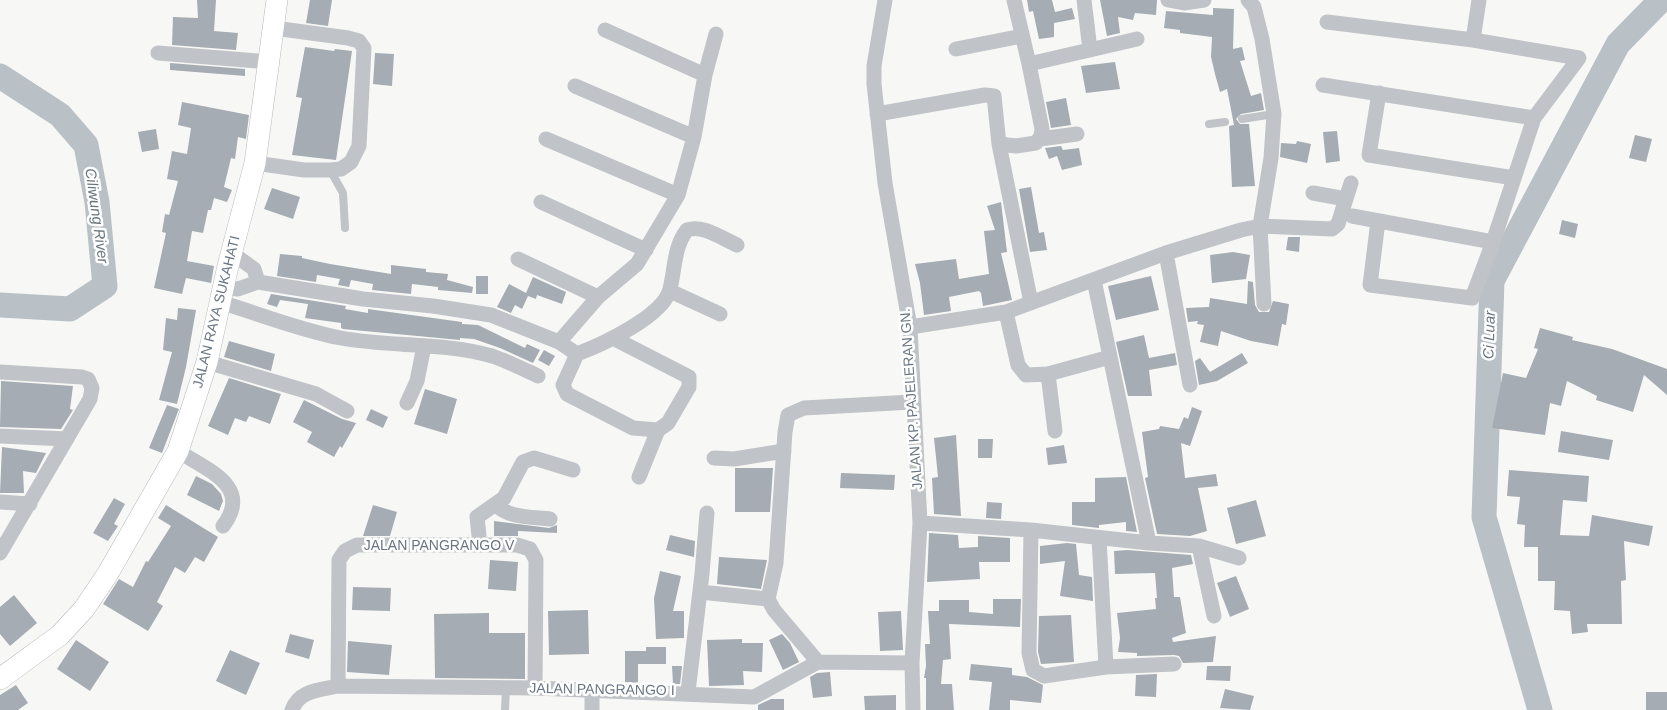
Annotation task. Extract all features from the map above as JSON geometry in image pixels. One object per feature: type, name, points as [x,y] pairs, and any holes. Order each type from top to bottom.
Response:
[{"type":"main road","name":"JALAN RAYA SUKAHATI","points":[[0,679],[60,635],[84,609],[107,575],[178,451],[207,362],[232,253],[256,163],[277,0]]},
{"type":"street","name":"JALAN KP. PAJELERAN GN.","points":[[885,0],[874,66],[877,114],[885,183],[910,326],[912,402],[920,523],[912,663],[913,710]]},
{"type":"street","points":[[1014,0],[1042,128],[1040,139]]},
{"type":"street","points":[[1084,0],[1090,50]]},
{"type":"street","points":[[1168,0],[1184,3],[1204,0]]},
{"type":"street","points":[[1248,0],[1254,7],[1262,39],[1274,114],[1271,158],[1260,226],[1264,304]]},
{"type":"street","points":[[1473,40],[1479,0]]},
{"type":"street","points":[[1327,22],[1473,40],[1579,58],[1534,118],[1493,242],[1472,298],[1370,285],[1378,221]]},
{"type":"street","points":[[256,163],[304,170],[341,169],[351,162],[359,146],[364,48],[358,41],[348,38],[274,28]]},
{"type":"street","points":[[605,30],[705,75]]},
{"type":"street","points":[[559,342],[598,297],[637,264],[678,195],[694,137],[705,75],[716,34]]},
{"type":"street","points":[[956,49],[1022,36]]},
{"type":"street","points":[[1029,64],[1137,39]]},
{"type":"street","points":[[158,53],[270,62]]},
{"type":"street","points":[[1323,84],[1534,118]]},
{"type":"street","points":[[576,86],[694,137]]},
{"type":"street","points":[[1379,93],[1369,155],[1514,178]]},
{"type":"street","points":[[877,114],[992,94],[995,100],[999,144],[1031,303]]},
{"type":"street","points":[[999,144],[1028,145],[1036,143],[1040,139],[1077,134]]},
{"type":"street","points":[[546,139],[678,195]]},
{"type":"street","points":[[910,326],[1006,312],[1166,253],[1260,226],[1303,226],[1329,230],[1338,224],[1351,183]]},
{"type":"street","points":[[1313,193],[1346,199]]},
{"type":"street","points":[[541,202],[646,250]]},
{"type":"street","points":[[1352,216],[1493,242]]},
{"type":"street","points":[[658,430],[633,428],[567,394],[563,385],[578,354],[615,339],[648,315],[662,302],[670,291],[679,246],[687,230],[694,227],[701,229],[737,245]]},
{"type":"street","points":[[232,253],[254,269],[258,282]]},
{"type":"street","points":[[1166,253],[1190,385]]},
{"type":"street","points":[[518,259],[598,297]]},
{"type":"street","points":[[1094,280],[1149,543]]},
{"type":"street","points":[[222,295],[258,282],[363,299],[433,306],[492,315],[559,342],[578,354]]},
{"type":"street","points":[[670,291],[720,314]]},
{"type":"street","points":[[222,295],[301,328],[340,338],[424,346],[492,356],[538,376]]},
{"type":"street","points":[[1006,312],[1021,371],[1026,375],[1048,374],[1110,357]]},
{"type":"street","points":[[615,339],[689,377],[689,387],[668,423],[658,430],[639,476]]},
{"type":"street","points":[[407,403],[417,381],[424,346]]},
{"type":"street","points":[[207,362],[316,394],[347,411]]},
{"type":"street","points":[[0,372],[88,379],[92,388],[90,399],[68,439],[0,553]]},
{"type":"street","points":[[1048,374],[1055,432]]},
{"type":"street","points":[[818,662],[774,610],[768,599],[776,563],[788,415],[795,410],[912,402]]},
{"type":"street","points":[[0,436],[68,439]]},
{"type":"street","points":[[178,451],[227,484],[233,494],[232,515],[223,526]]},
{"type":"street","points":[[714,458],[734,459],[784,451]]},
{"type":"street","points":[[480,545],[477,517],[504,498],[518,468],[527,459],[534,458],[573,470]]},
{"type":"street","points":[[0,502],[30,504]]},
{"type":"street","points":[[496,504],[499,510],[507,513],[550,519]]},
{"type":"street","points":[[688,692],[707,513]]},
{"type":"street","points":[[920,523],[1031,530],[1149,543],[1199,546],[1239,558]]},
{"type":"street","points":[[1031,530],[1030,666],[1037,674],[1044,676],[1106,667],[1174,664]]},
{"type":"street","points":[[1100,538],[1106,667]]},
{"type":"street","name":"JALAN PANGRANGO V","points":[[338,686],[339,560],[345,551],[357,545],[516,545],[530,549],[536,560],[535,688]]},
{"type":"street","points":[[1199,546],[1214,616]]},
{"type":"street","points":[[700,592],[768,599]]},
{"type":"street","name":"JALAN PANGRANGO I","points":[[292,710],[295,702],[307,692],[338,686],[688,692],[754,703],[818,662],[912,663]]},
{"type":"street","points":[[592,691],[592,710]]},
{"type":"lane","points":[[1242,119],[1274,114]]},
{"type":"lane","points":[[1209,124],[1225,122]]},
{"type":"lane","points":[[330,170],[343,193],[345,228]]},
{"type":"lane","points":[[505,710],[506,688]]},
{"type":"building","points":[[197,0],[216,0],[214,31],[238,33],[236,50],[172,45],[173,17],[198,18]]},
{"type":"building","points":[[310,0],[332,0],[328,26],[306,23]]},
{"type":"building","points":[[1027,0],[1052,0],[1055,12],[1072,8],[1075,19],[1054,23],[1054,37],[1039,39],[1033,11],[1029,12]]},
{"type":"building","points":[[1100,0],[1157,0],[1156,15],[1135,13],[1133,20],[1118,17],[1120,33],[1107,36]]},
{"type":"building","points":[[1213,8],[1234,9],[1233,49],[1242,47],[1245,60],[1240,61],[1251,96],[1261,93],[1264,110],[1241,114],[1236,119],[1240,124],[1249,124],[1255,186],[1232,187],[1229,126],[1234,125],[1227,89],[1220,92],[1215,74],[1211,57],[1212,37],[1180,33],[1180,30],[1164,28],[1166,11],[1213,15]]},
{"type":"building","points":[[305,47],[334,51],[335,49],[352,51],[336,160],[292,155],[302,98],[296,97]]},
{"type":"building","points":[[375,53],[394,54],[392,86],[373,84]]},
{"type":"building","points":[[1115,62],[1120,89],[1086,93],[1081,66]]},
{"type":"building","points":[[170,63],[245,69],[245,76],[170,70]]},
{"type":"building","points":[[1066,98],[1071,125],[1051,128],[1046,102]]},
{"type":"building","points":[[182,102],[249,115],[246,139],[238,137],[235,159],[231,158],[224,187],[232,190],[227,202],[214,198],[211,210],[208,210],[203,233],[192,231],[187,261],[214,266],[211,283],[186,278],[182,294],[154,288],[166,233],[162,232],[165,214],[169,215],[178,181],[167,179],[172,151],[187,154],[191,128],[178,125]]},
{"type":"building","points":[[156,129],[159,149],[142,152],[138,132]]},
{"type":"building","points":[[1337,131],[1340,161],[1326,163],[1323,132]]},
{"type":"building","points":[[1635,135],[1652,139],[1646,162],[1629,158]]},
{"type":"building","points":[[1297,141],[1311,144],[1307,163],[1280,157],[1281,143],[1296,144]]},
{"type":"building","points":[[1061,146],[1063,150],[1079,148],[1082,165],[1062,170],[1057,156],[1049,159],[1045,148]]},
{"type":"building","points":[[1031,187],[1039,233],[1044,232],[1047,250],[1030,252],[1019,189]]},
{"type":"building","points":[[272,188],[300,197],[293,219],[264,209]]},
{"type":"building","points":[[1001,202],[1007,252],[1001,253],[1012,300],[983,306],[979,291],[949,297],[951,311],[924,315],[920,283],[915,264],[956,259],[959,279],[989,274],[984,231],[995,230],[987,206]]},
{"type":"building","points":[[1562,220],[1578,224],[1575,238],[1559,234]]},
{"type":"building","points":[[1288,237],[1300,237],[1299,252],[1286,250]]},
{"type":"building","points":[[1233,252],[1250,255],[1246,279],[1212,283],[1210,255]]},
{"type":"building","points":[[280,254],[302,256],[302,258],[330,264],[391,274],[391,265],[426,269],[426,272],[448,274],[447,280],[473,287],[472,293],[438,290],[438,287],[412,284],[411,294],[372,290],[373,284],[351,280],[349,287],[338,285],[340,279],[317,275],[316,282],[277,276]]},
{"type":"building","points":[[476,276],[488,276],[488,294],[476,294]]},
{"type":"building","points":[[1151,276],[1159,310],[1116,320],[1108,286]]},
{"type":"building","points":[[533,277],[566,292],[562,304],[537,295],[536,299],[528,296],[522,309],[515,305],[511,313],[497,307],[509,284],[526,293]]},
{"type":"building","points":[[1248,281],[1253,282],[1255,305],[1259,312],[1269,312],[1273,301],[1289,304],[1286,325],[1282,324],[1278,346],[1251,341],[1221,331],[1218,346],[1200,342],[1204,325],[1197,324],[1198,321],[1188,322],[1186,308],[1209,307],[1210,298],[1247,304]]},
{"type":"building","points":[[271,294],[346,306],[345,309],[368,313],[368,309],[478,325],[525,348],[527,344],[540,350],[533,363],[474,339],[460,338],[460,340],[343,329],[341,328],[341,323],[305,318],[308,304],[280,300],[277,307],[267,304]]},
{"type":"building","points":[[178,308],[196,310],[177,404],[159,400],[172,352],[163,350],[166,318],[177,320]]},
{"type":"building","points":[[1540,328],[1573,337],[1572,340],[1612,349],[1667,369],[1667,395],[1644,375],[1633,412],[1596,400],[1597,396],[1567,381],[1561,406],[1550,403],[1545,435],[1492,428],[1503,373],[1526,378],[1538,349],[1534,348]]},
{"type":"building","points":[[1144,335],[1149,358],[1175,353],[1177,365],[1149,370],[1152,396],[1128,396],[1116,342]]},
{"type":"building","points":[[229,341],[275,354],[271,371],[224,357]]},
{"type":"building","points":[[544,350],[555,356],[549,366],[538,360]]},
{"type":"building","points":[[1242,353],[1248,363],[1217,381],[1199,385],[1195,361],[1200,358],[1210,372]]},
{"type":"building","points":[[229,378],[281,394],[270,424],[249,416],[246,422],[235,418],[228,435],[208,426]]},
{"type":"building","points":[[1,381],[73,386],[70,409],[73,410],[61,429],[0,427]]},
{"type":"building","points":[[425,389],[457,399],[447,434],[414,424]]},
{"type":"building","points":[[304,400],[342,419],[356,423],[342,448],[340,446],[334,457],[307,442],[312,432],[293,422]]},
{"type":"building","points":[[167,405],[179,409],[162,453],[149,448]]},
{"type":"building","points":[[1192,407],[1202,411],[1190,446],[1181,443],[1185,478],[1216,474],[1218,486],[1198,488],[1207,531],[1190,536],[1157,534],[1145,478],[1148,477],[1142,432],[1159,429],[1160,426],[1179,429],[1184,417],[1188,419]]},
{"type":"building","points":[[371,409],[388,417],[383,428],[366,420]]},
{"type":"building","points":[[1561,431],[1613,440],[1609,460],[1558,452]]},
{"type":"building","points":[[956,435],[961,516],[934,514],[932,478],[938,477],[934,438]]},
{"type":"building","points":[[978,439],[993,439],[992,458],[978,458]]},
{"type":"building","points":[[1064,445],[1067,463],[1048,465],[1046,448]]},
{"type":"building","points":[[2,447],[46,453],[36,473],[23,471],[24,493],[0,493]]},
{"type":"building","points":[[735,468],[773,468],[770,512],[735,512]]},
{"type":"building","points":[[1509,470],[1589,476],[1587,502],[1563,500],[1560,535],[1589,536],[1592,515],[1653,526],[1649,546],[1624,541],[1626,580],[1621,581],[1622,624],[1587,624],[1588,632],[1572,634],[1570,611],[1554,610],[1555,581],[1538,581],[1538,547],[1524,547],[1525,525],[1517,524],[1520,497],[1507,496]]},
{"type":"building","points":[[841,473],[895,475],[894,490],[840,488]]},
{"type":"building","points":[[196,476],[212,484],[221,494],[223,501],[219,511],[187,495]]},
{"type":"building","points":[[1126,477],[1137,532],[1126,531],[1126,522],[1099,525],[1099,528],[1072,525],[1072,502],[1095,502],[1095,478]]},
{"type":"building","points":[[114,498],[125,504],[114,524],[118,526],[108,541],[93,533]]},
{"type":"building","points":[[1256,500],[1266,536],[1236,544],[1227,508]]},
{"type":"building","points":[[987,502],[1002,503],[1001,519],[986,518]]},
{"type":"building","points":[[166,505],[218,537],[204,562],[195,557],[185,573],[175,567],[157,602],[163,606],[148,631],[103,604],[119,579],[133,587],[146,561],[148,562],[171,526],[158,518]]},
{"type":"building","points":[[373,505],[397,512],[390,536],[363,536]]},
{"type":"building","points":[[494,521],[549,528],[557,525],[557,533],[518,531],[518,536],[494,536]]},
{"type":"building","points":[[929,533],[958,535],[959,548],[978,547],[978,536],[1010,538],[1010,562],[979,562],[980,579],[927,582]]},
{"type":"building","points":[[670,535],[695,541],[694,557],[666,550]]},
{"type":"building","points":[[1076,544],[1079,575],[1092,577],[1093,601],[1060,596],[1065,561],[1040,564],[1040,546]]},
{"type":"building","points":[[1127,550],[1191,555],[1193,564],[1172,568],[1174,597],[1180,597],[1186,633],[1172,638],[1173,642],[1216,636],[1213,662],[1183,663],[1179,656],[1174,655],[1137,656],[1137,653],[1118,652],[1120,638],[1117,613],[1156,609],[1155,598],[1157,598],[1155,573],[1115,574],[1114,551]]},
{"type":"building","points":[[719,557],[767,560],[761,589],[717,584]]},
{"type":"building","points":[[490,560],[518,562],[516,591],[488,589]]},
{"type":"building","points":[[660,571],[681,576],[673,611],[684,611],[684,638],[656,639],[654,598]]},
{"type":"building","points":[[1236,576],[1249,609],[1230,617],[1217,583]]},
{"type":"building","points":[[353,587],[391,588],[390,611],[352,610]]},
{"type":"building","points":[[14,595],[37,623],[10,646],[0,634],[0,607]]},
{"type":"building","points":[[993,599],[1021,599],[1020,627],[949,624],[951,659],[943,660],[941,684],[952,684],[954,710],[926,710],[926,678],[924,678],[926,666],[925,644],[930,644],[928,611],[939,611],[939,600],[969,600],[969,612],[993,614]]},
{"type":"building","points":[[588,610],[589,654],[549,655],[548,611]]},
{"type":"building","points":[[901,611],[903,650],[880,651],[878,612]]},
{"type":"building","points":[[489,613],[489,633],[525,633],[525,679],[435,678],[434,614]]},
{"type":"building","points":[[1071,615],[1074,662],[1041,664],[1038,652],[1039,616]]},
{"type":"building","points":[[290,634],[314,640],[309,659],[285,652]]},
{"type":"building","points":[[782,634],[790,643],[799,662],[783,670],[769,640]]},
{"type":"building","points":[[742,639],[742,643],[763,643],[762,672],[743,671],[744,685],[709,686],[707,640]]},
{"type":"building","points":[[76,640],[109,662],[90,691],[57,669]]},
{"type":"building","points":[[348,641],[392,645],[389,675],[347,672]]},
{"type":"building","points":[[646,647],[666,647],[666,664],[638,664],[638,683],[625,682],[625,651],[646,651]]},
{"type":"building","points":[[230,650],[260,663],[246,695],[216,681]]},
{"type":"building","points":[[971,664],[1012,668],[1012,675],[1027,677],[1043,685],[1041,703],[1010,700],[1010,710],[989,710],[992,682],[969,680]]},
{"type":"building","points":[[672,666],[682,666],[680,684],[673,684]]},
{"type":"building","points":[[1207,666],[1231,666],[1230,681],[1206,680]]},
{"type":"building","points":[[830,672],[832,696],[813,698],[810,677],[817,673]]},
{"type":"building","points":[[1157,674],[1156,697],[1135,696],[1136,675]]},
{"type":"building","points":[[16,685],[28,703],[18,710],[0,710],[0,695]]},
{"type":"building","points":[[1225,689],[1254,696],[1250,710],[1220,708]]},
{"type":"building","points":[[1646,692],[1667,692],[1667,710],[1646,710]]},
{"type":"building","points":[[896,695],[896,710],[865,710],[864,696]]},
{"type":"building","points":[[771,699],[784,699],[784,710],[758,710],[758,705]]},
{"type":"waterway","name":"Ci Luar","points":[[1540,710],[1484,517],[1492,281],[1618,44],[1661,0]]},
{"type":"waterway","name":"Ciliwung River","points":[[0,76],[60,115],[86,145],[97,202],[105,286],[70,309],[0,305]]}]
